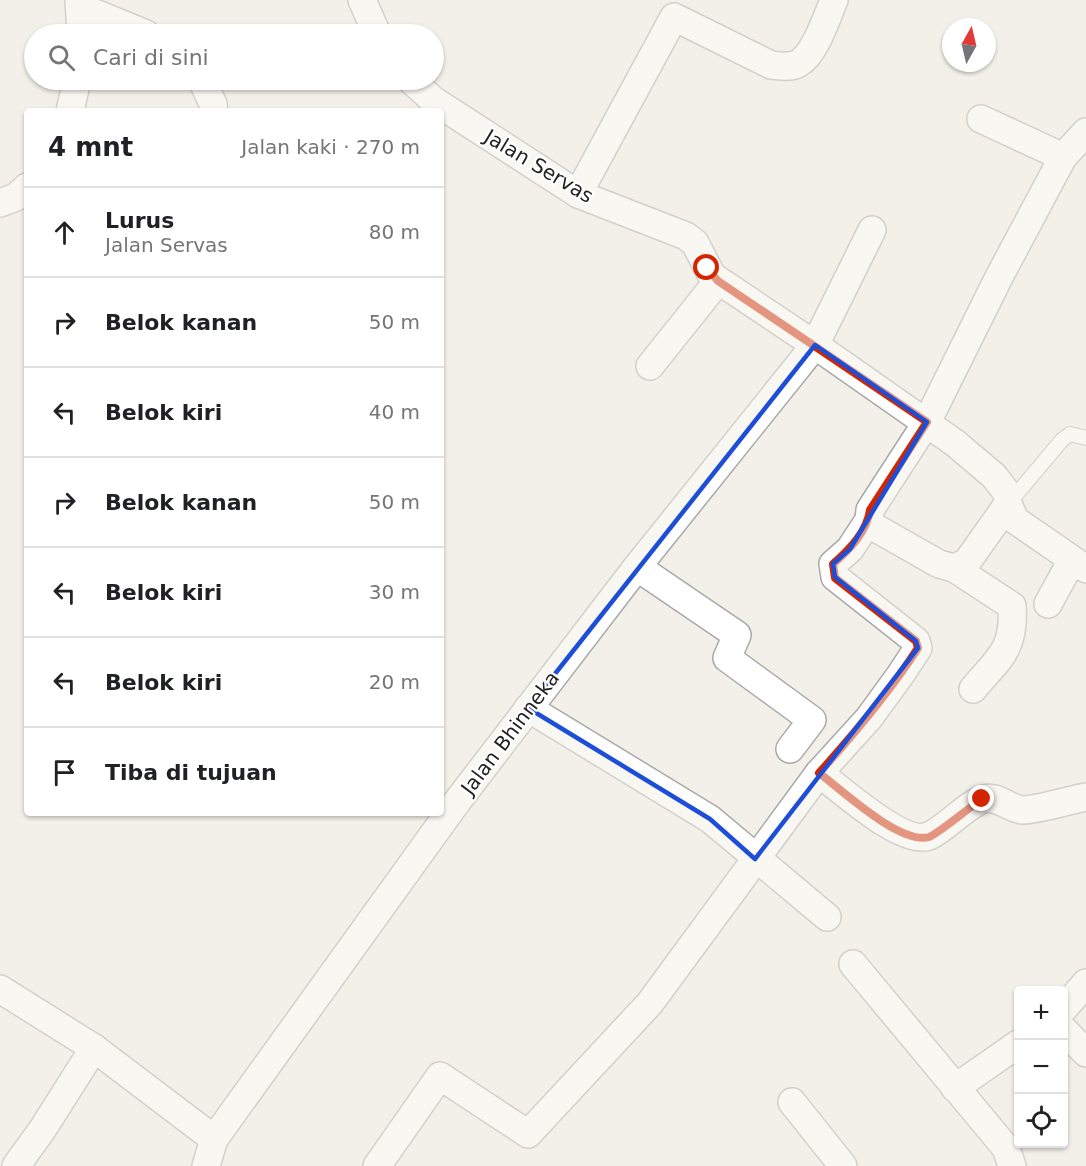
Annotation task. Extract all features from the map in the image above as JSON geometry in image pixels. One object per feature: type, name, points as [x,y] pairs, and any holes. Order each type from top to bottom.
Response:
[{"type":"street","points":[[362,0],[373,24]]},
{"type":"street","points":[[578,194],[676,8],[771,65],[786,66],[800,63],[812,49],[834,0]]},
{"type":"street","points":[[80,24],[79,3],[124,24]]},
{"type":"street","points":[[71,108],[75,90]]},
{"type":"street","points":[[207,90],[214,108]]},
{"type":"street","name":"Jalan Servas","points":[[422,90],[433,100],[578,194],[686,236],[695,243],[704,256],[707,268],[718,281],[815,345],[955,443],[994,476],[1007,493],[1008,504],[1015,520],[1079,564]]},
{"type":"street","points":[[981,119],[1063,158]]},
{"type":"street","points":[[377,1166],[440,1076],[528,1134],[650,1003],[819,773],[868,718],[901,675],[918,648],[916,641],[835,578],[833,564],[850,549],[868,520],[870,510],[927,422],[998,279],[1063,158],[1084,137]]},
{"type":"street","points":[[0,203],[16,197],[24,190]]},
{"type":"street","name":"Jalan Bhinneka","points":[[449,799],[528,708],[637,567],[815,345],[872,230]]},
{"type":"street","points":[[650,366],[718,281]]},
{"type":"street","points":[[954,568],[967,562],[1008,504]]},
{"type":"street","points":[[868,520],[874,526],[939,564],[954,568],[1012,606],[1013,625],[1008,647],[973,689]]},
{"type":"street","points":[[1048,604],[1079,564]]},
{"type":"street","points":[[637,567],[737,635],[727,658],[812,720],[790,749]]},
{"type":"street","points":[[528,708],[710,819],[827,917]]},
{"type":"street","points":[[819,773],[894,830],[911,837],[929,837],[982,799],[993,798],[1009,807],[1023,810],[1086,797]]},
{"type":"street","name":"Jalan Bhinneka","points":[[206,1166],[214,1139],[437,816]]},
{"type":"street","points":[[853,963],[1006,1148],[1012,1166]]},
{"type":"street","points":[[1068,1003],[1086,983]]},
{"type":"street","points":[[0,989],[94,1048],[214,1139]]},
{"type":"street","points":[[1068,1034],[1086,1053]]},
{"type":"street","points":[[955,1088],[1014,1047]]},
{"type":"street","points":[[16,1166],[42,1130],[94,1048]]},
{"type":"street","points":[[792,1101],[843,1166]]},
{"type":"lane","points":[[1008,504],[1062,440],[1070,434],[1086,438]]},
{"type":"highlighted area","points":[[815,345],[927,422],[850,549],[833,564],[835,577],[916,641],[918,648],[755,859],[710,819],[528,708]]},
{"type":"route","points":[[707,268],[718,281],[927,422],[870,510],[868,520],[850,549],[833,564],[835,578],[916,641],[918,648],[901,675],[868,718],[819,773],[894,830],[911,837],[929,837],[982,799]]}]
